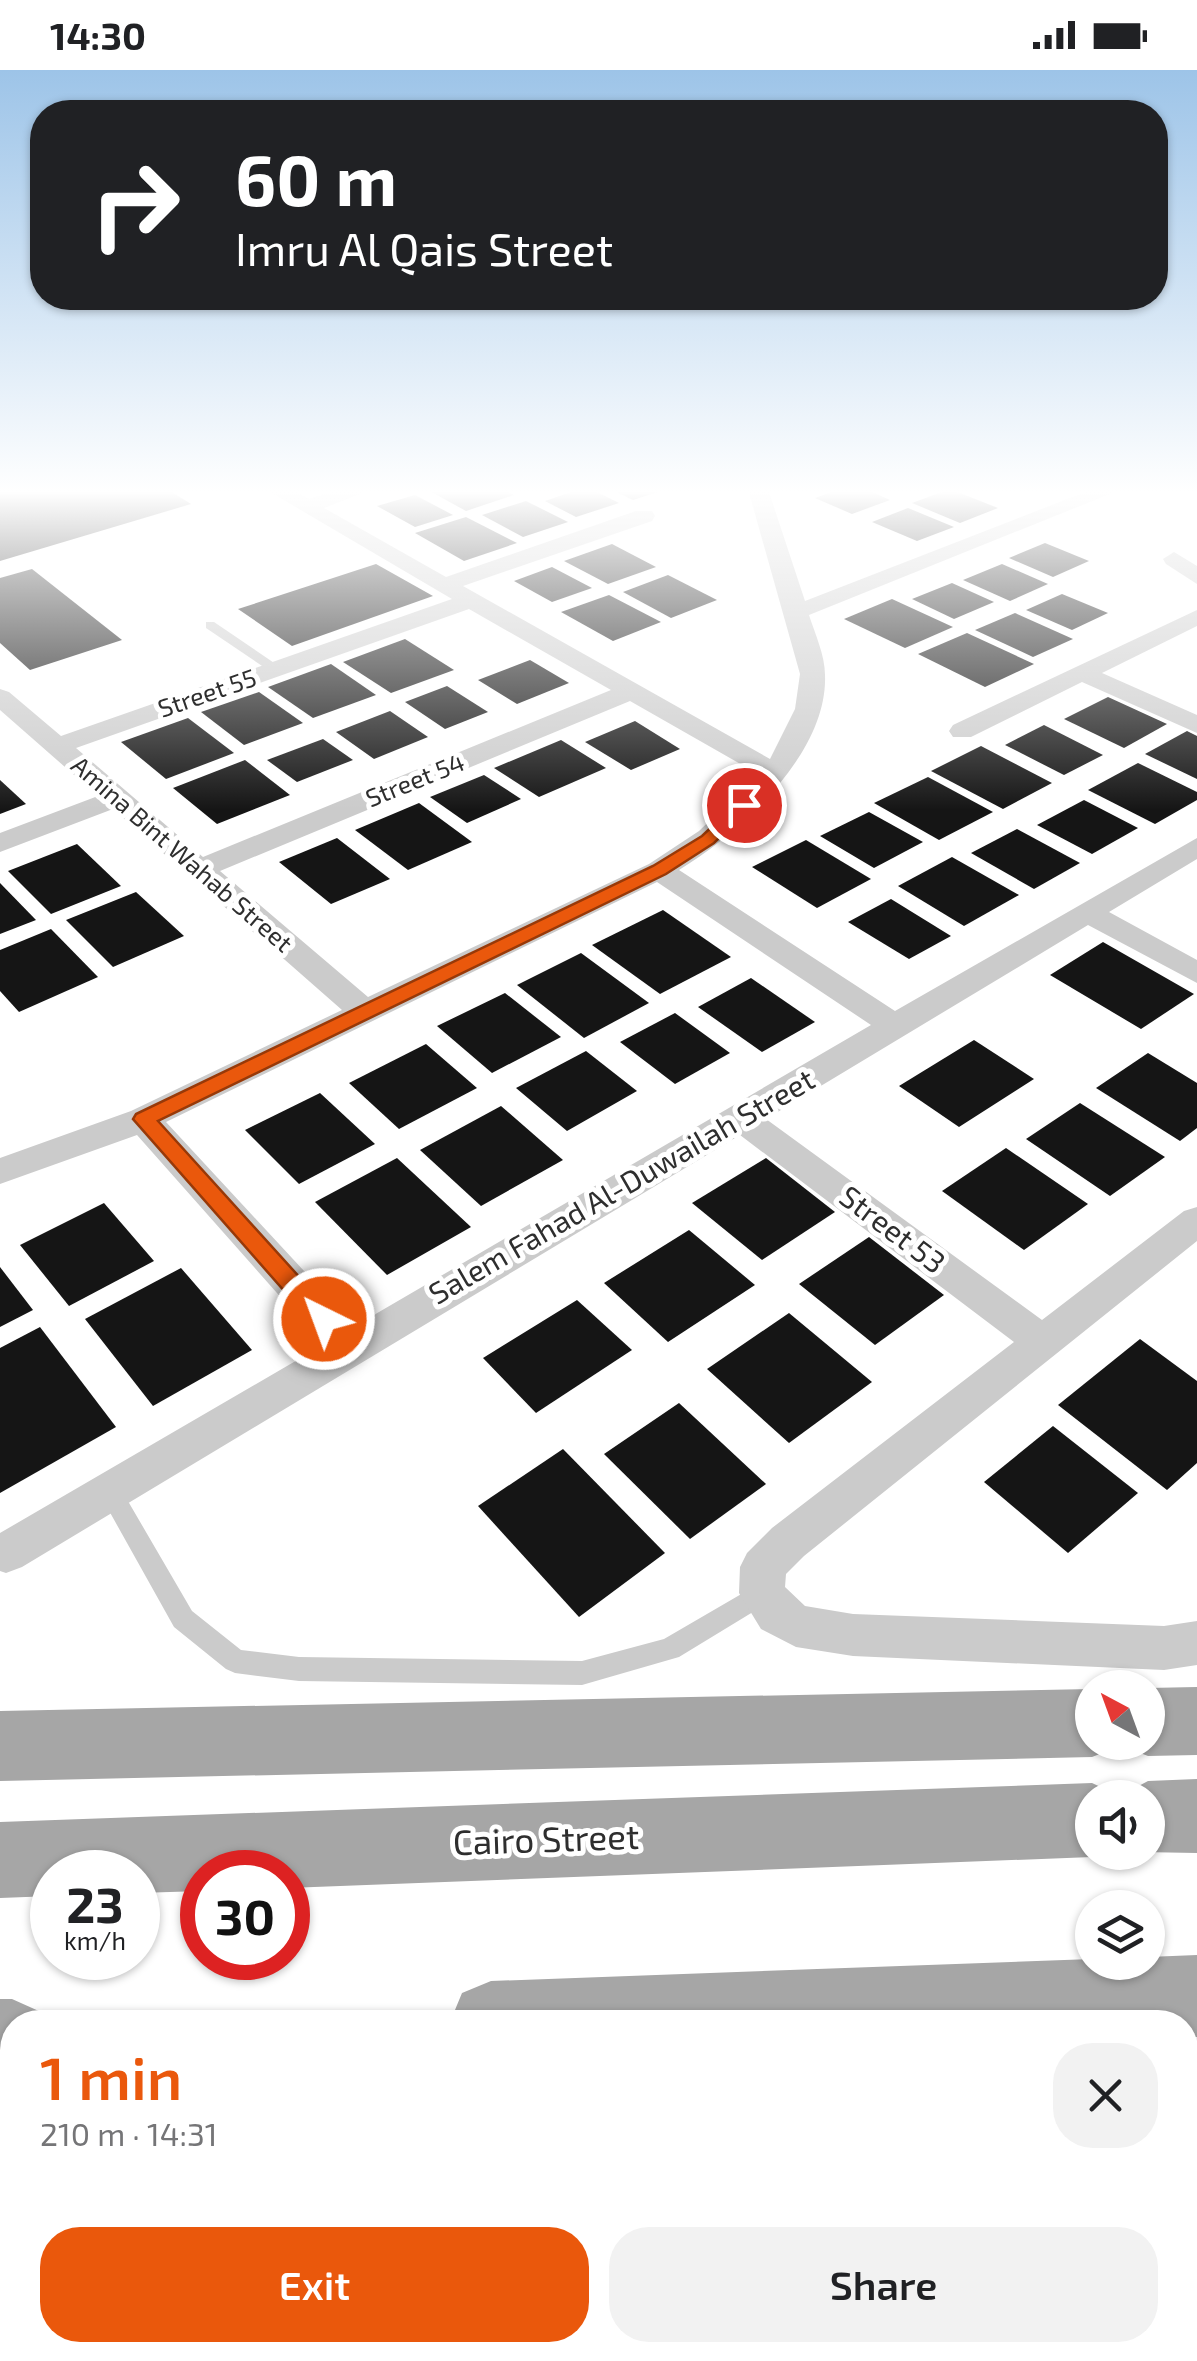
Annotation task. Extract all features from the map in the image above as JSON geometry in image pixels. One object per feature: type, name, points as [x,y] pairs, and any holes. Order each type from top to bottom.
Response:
[{"type":"main road","points":[[1165,1721],[1197,1720]]},
{"type":"main road","points":[[0,1746],[1075,1723]]},
{"type":"main road","points":[[1165,1817],[1197,1816]]},
{"type":"main road","name":"Cairo Street","points":[[0,1860],[1075,1821]]},
{"type":"main road","points":[[817,2010],[1197,1996]]},
{"type":"street","points":[[463,596],[772,771]]},
{"type":"street","points":[[0,1171],[84,1144],[144,1119],[659,870],[719,831],[772,771],[806,716],[812,666],[791,596]]},
{"type":"street","points":[[796,612],[837,596]]},
{"type":"street","name":"Street 55","points":[[56,746],[470,600]]},
{"type":"street","points":[[962,731],[1197,617]]},
{"type":"street","points":[[1082,672],[1197,725]]},
{"type":"street","name":"Street 54","points":[[199,869],[631,691]]},
{"type":"street","name":"Amina Bint Wahab Street","points":[[0,697],[364,1011]]},
{"type":"street","points":[[0,842],[117,798]]},
{"type":"street","name":"Salem Fahad Al-Duwailah Street","points":[[6,1554],[1197,847]]},
{"type":"street","points":[[659,870],[895,1026]]},
{"type":"street","points":[[1088,913],[1197,973]]},
{"type":"street","name":"Street 53","points":[[740,1118],[1042,1342]]},
{"type":"street","points":[[144,1119],[350,1348]]},
{"type":"street","points":[[1197,1221],[788,1542],[763,1567],[762,1593],[778,1614],[796,1626],[852,1635],[1164,1648],[1197,1643]]},
{"type":"lane","points":[[210,624],[276,669]]},
{"type":"lane","points":[[110,1491],[183,1619],[235,1661],[299,1669],[582,1673],[670,1649],[762,1593]]},
{"type":"building","points":[[0,596],[66,596],[122,640],[30,670],[0,643]]},
{"type":"building","points":[[278,596],[433,596],[292,646],[238,609]]},
{"type":"building","points":[[541,596],[569,596],[552,602]]},
{"type":"building","points":[[611,596],[661,622],[613,641],[561,612]]},
{"type":"building","points":[[630,596],[709,596],[717,600],[671,618]]},
{"type":"building","points":[[981,596],[994,602],[954,619],[912,599]]},
{"type":"building","points":[[1067,596],[1108,613],[1072,630],[1026,610]]},
{"type":"building","points":[[892,599],[953,627],[905,648],[844,619]]},
{"type":"building","points":[[1015,613],[1073,639],[1033,657],[975,630]]},
{"type":"building","points":[[967,633],[1034,664],[985,687],[918,654]]},
{"type":"building","points":[[405,639],[454,670],[391,693],[343,662]]},
{"type":"building","points":[[530,660],[569,683],[517,704],[478,680]]},
{"type":"building","points":[[331,664],[376,695],[313,718],[268,687]]},
{"type":"building","points":[[447,686],[488,712],[445,729],[405,702]]},
{"type":"building","points":[[259,692],[303,723],[244,745],[201,712]]},
{"type":"building","points":[[1108,697],[1167,724],[1124,748],[1064,719]]},
{"type":"building","points":[[390,711],[428,737],[374,759],[336,732]]},
{"type":"building","points":[[188,718],[234,753],[166,779],[121,742]]},
{"type":"building","points":[[635,721],[680,749],[631,770],[585,742]]},
{"type":"building","points":[[1044,725],[1103,755],[1064,775],[1005,745]]},
{"type":"building","points":[[1187,731],[1197,736],[1197,779],[1145,754]]},
{"type":"building","points":[[323,739],[353,760],[297,782],[267,760]]},
{"type":"building","points":[[561,740],[606,768],[539,797],[494,768]]},
{"type":"building","points":[[981,746],[1052,783],[1003,809],[931,771]]},
{"type":"building","points":[[245,760],[290,795],[217,824],[173,788]]},
{"type":"building","points":[[1138,763],[1197,792],[1197,800],[1155,824],[1088,790]]},
{"type":"building","points":[[484,775],[521,799],[467,823],[430,797]]},
{"type":"building","points":[[928,777],[993,812],[939,840],[874,803]]},
{"type":"building","points":[[0,780],[26,804],[0,814]]},
{"type":"building","points":[[1084,800],[1138,828],[1092,854],[1037,825]]},
{"type":"building","points":[[419,803],[472,842],[408,870],[355,830]]},
{"type":"building","points":[[869,812],[923,842],[874,868],[820,836]]},
{"type":"building","points":[[1017,829],[1080,863],[1034,889],[971,853]]},
{"type":"building","points":[[337,838],[390,879],[331,904],[279,862]]},
{"type":"building","points":[[806,840],[871,879],[817,908],[752,867]]},
{"type":"building","points":[[77,844],[121,886],[51,914],[8,871]]},
{"type":"building","points":[[952,857],[1019,895],[964,926],[898,886]]},
{"type":"building","points":[[0,883],[36,920],[0,934]]},
{"type":"building","points":[[136,892],[184,936],[113,967],[66,920]]},
{"type":"building","points":[[891,899],[951,936],[909,959],[848,922]]},
{"type":"building","points":[[663,910],[731,957],[660,994],[592,945]]},
{"type":"building","points":[[51,929],[98,977],[19,1012],[0,991],[0,950]]},
{"type":"building","points":[[1103,942],[1194,994],[1141,1029],[1050,975]]},
{"type":"building","points":[[581,953],[649,1003],[584,1038],[517,985]]},
{"type":"building","points":[[751,978],[815,1022],[762,1052],[698,1007]]},
{"type":"building","points":[[505,993],[561,1037],[492,1073],[437,1026]]},
{"type":"building","points":[[675,1013],[730,1053],[675,1084],[620,1042]]},
{"type":"building","points":[[974,1040],[1034,1079],[959,1127],[899,1086]]},
{"type":"building","points":[[426,1044],[477,1088],[399,1129],[349,1083]]},
{"type":"building","points":[[586,1051],[637,1091],[567,1131],[516,1088]]},
{"type":"building","points":[[1148,1053],[1197,1083],[1197,1128],[1180,1141],[1096,1088]]},
{"type":"building","points":[[320,1093],[375,1144],[299,1184],[245,1130]]},
{"type":"building","points":[[1080,1103],[1165,1157],[1110,1196],[1026,1139]]},
{"type":"building","points":[[501,1106],[563,1160],[481,1206],[420,1150]]},
{"type":"building","points":[[1006,1148],[1088,1204],[1024,1250],[942,1191]]},
{"type":"building","points":[[397,1158],[471,1227],[387,1275],[315,1202]]},
{"type":"building","points":[[766,1158],[835,1212],[762,1260],[692,1203]]},
{"type":"building","points":[[104,1203],[154,1261],[69,1306],[20,1245]]},
{"type":"building","points":[[689,1230],[755,1285],[668,1342],[604,1283]]},
{"type":"building","points":[[869,1237],[944,1295],[875,1345],[799,1284]]},
{"type":"building","points":[[0,1267],[33,1310],[0,1327]]},
{"type":"building","points":[[181,1268],[252,1350],[153,1406],[85,1319]]},
{"type":"building","points":[[577,1300],[632,1350],[536,1413],[483,1358]]},
{"type":"building","points":[[789,1313],[872,1382],[789,1443],[707,1369]]},
{"type":"building","points":[[40,1327],[116,1427],[0,1493],[0,1348]]},
{"type":"building","points":[[1140,1339],[1197,1381],[1197,1463],[1167,1490],[1058,1405]]},
{"type":"building","points":[[679,1403],[766,1484],[690,1539],[604,1454]]},
{"type":"building","points":[[1053,1426],[1138,1493],[1068,1553],[984,1482]]},
{"type":"building","points":[[563,1449],[665,1553],[579,1617],[478,1506]]},
{"type":"route","points":[[324,1319],[144,1119],[659,870],[708,840],[744,805]]}]
